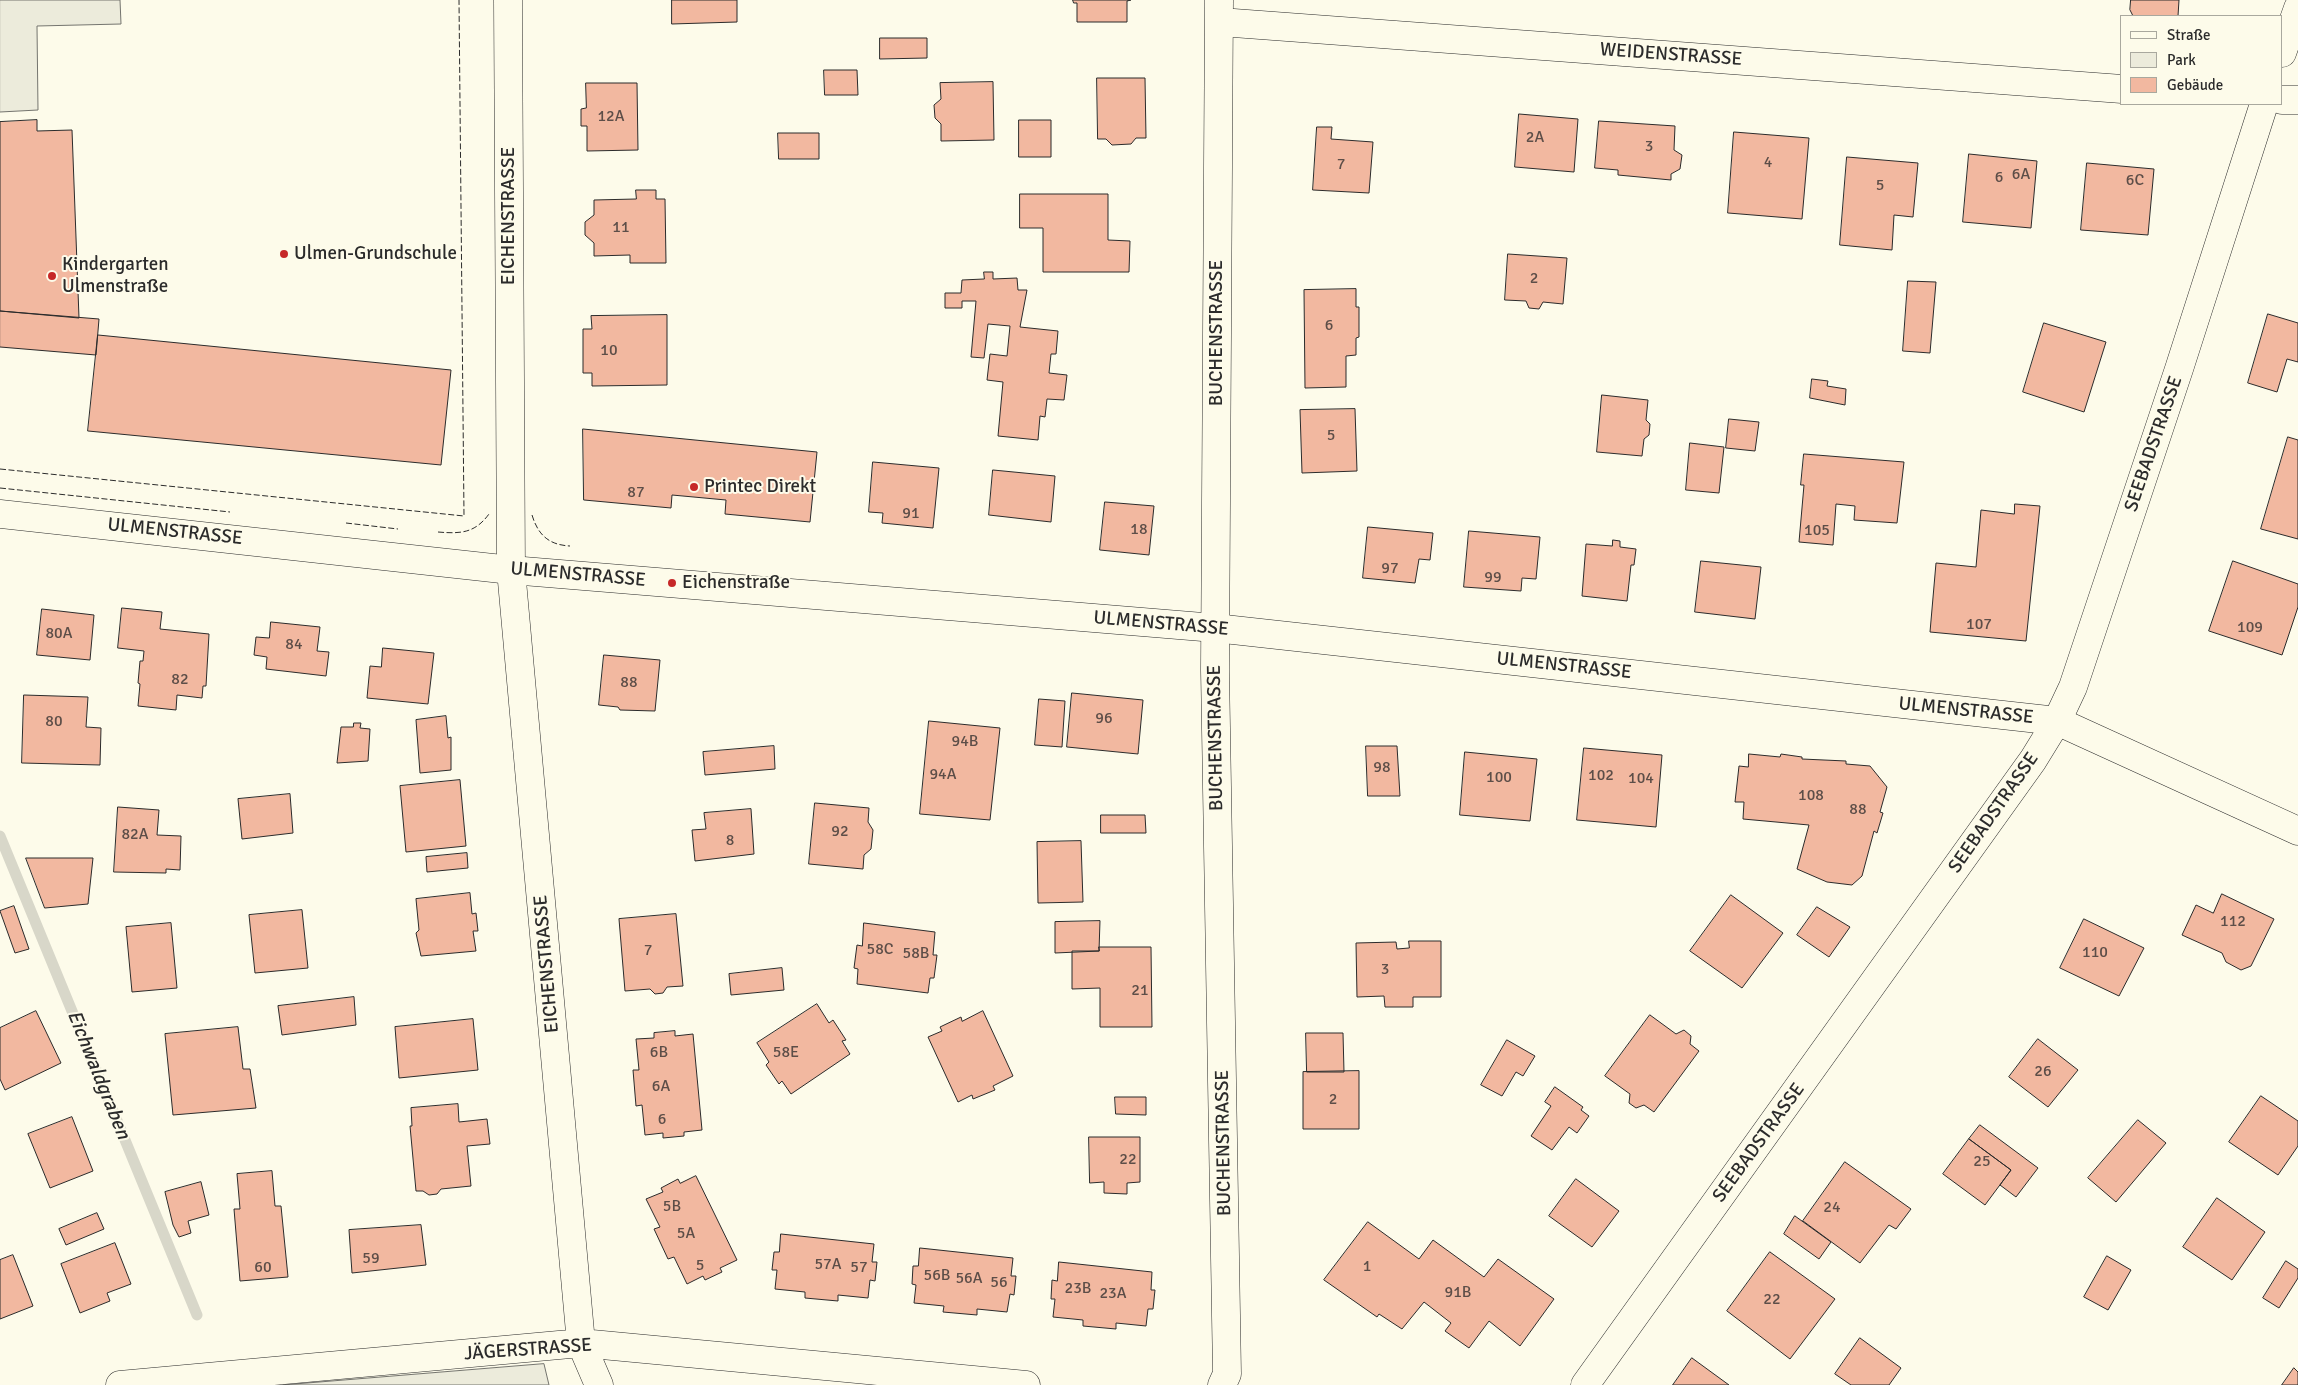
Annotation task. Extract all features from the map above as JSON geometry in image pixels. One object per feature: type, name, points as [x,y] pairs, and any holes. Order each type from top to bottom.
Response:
[{"type":"street","name":"EICHENSTRASSE","points":[[508,0],[511,570],[581,1343],[599,1385]]},
{"type":"street","points":[[2283,50],[2298,8]]},
{"type":"street","name":"WEIDENSTRASSE","points":[[1220,11],[2120,89]]},
{"type":"street","name":"BUCHENSTRASSE","points":[[1220,11],[1215,628],[1227,1374],[1222,1385]]},
{"type":"street","points":[[2283,100],[2298,100]]},
{"type":"street","name":"SEEBADSTRASSE","points":[[1585,1385],[2033,760],[2057,721],[2073,688],[2179,369],[2264,105]]},
{"type":"street","name":"ULMENSTRASSE","points":[[0,514],[511,570],[1215,628],[2057,721],[2298,831]]},
{"type":"street","name":"JÄGERSTRASSE","points":[[120,1385],[581,1343],[1026,1385]]},
{"type":"green space","points":[[0,0],[120,0],[121,24],[37,26],[38,110],[0,112]]},
{"type":"green space","points":[[544,1364],[549,1385],[283,1385]]},
{"type":"building","points":[[672,0],[737,0],[737,22],[672,24]]},
{"type":"building","points":[[1073,0],[1131,0],[1127,1],[1127,22],[1077,22],[1077,3],[1074,3]]},
{"type":"building","points":[[2131,0],[2179,0],[2178,15],[2132,15],[2130,10]]},
{"type":"building","points":[[880,38],[927,38],[927,58],[880,59]]},
{"type":"building","points":[[824,70],[857,70],[858,95],[825,95]]},
{"type":"building","points":[[1097,78],[1145,78],[1146,138],[1136,138],[1131,144],[1112,145],[1106,139],[1098,139]]},
{"type":"building","points":[[993,82],[994,140],[941,141],[941,124],[935,118],[934,105],[941,99],[940,83]]},
{"type":"building","points":[[586,83],[637,83],[638,150],[587,151],[587,126],[581,126],[581,109],[586,108]]},
{"type":"building","points":[[1519,114],[1578,119],[1574,172],[1515,167]]},
{"type":"building","points":[[37,120],[37,131],[72,130],[79,318],[0,311],[0,122]]},
{"type":"building","points":[[1019,120],[1051,120],[1051,157],[1019,157]]},
{"type":"building","points":[[1599,121],[1675,126],[1674,150],[1682,155],[1680,169],[1671,174],[1671,180],[1618,175],[1618,170],[1595,168]]},
{"type":"building","points":[[1317,127],[1332,127],[1331,139],[1373,142],[1369,193],[1313,190]]},
{"type":"building","points":[[1734,132],[1809,138],[1802,219],[1728,213]]},
{"type":"building","points":[[778,133],[819,133],[819,159],[779,159]]},
{"type":"building","points":[[1969,154],[2037,161],[2031,228],[1963,222]]},
{"type":"building","points":[[1847,157],[1918,163],[1913,217],[1894,215],[1892,250],[1840,245]]},
{"type":"building","points":[[2087,163],[2154,169],[2148,235],[2081,230]]},
{"type":"building","points":[[636,190],[656,190],[656,199],[665,199],[666,263],[630,263],[630,255],[594,256],[594,243],[585,235],[585,222],[594,215],[594,200],[636,199]]},
{"type":"building","points":[[1020,194],[1108,194],[1108,240],[1130,241],[1129,272],[1043,272],[1043,228],[1020,228]]},
{"type":"building","points":[[1508,254],[1567,258],[1563,304],[1543,302],[1539,309],[1529,308],[1526,301],[1505,300]]},
{"type":"building","points":[[984,272],[993,272],[993,279],[1017,278],[1018,290],[1027,290],[1020,327],[1058,331],[1056,354],[1051,354],[1049,373],[1067,375],[1064,400],[1047,399],[1045,417],[1040,416],[1038,440],[998,436],[1003,382],[987,380],[990,354],[1007,356],[1010,326],[988,324],[984,358],[971,357],[976,301],[962,301],[962,308],[945,308],[945,293],[961,293],[962,280],[984,279]]},
{"type":"building","points":[[1908,281],[1936,282],[1930,353],[1903,351]]},
{"type":"building","points":[[1356,289],[1356,307],[1359,307],[1359,337],[1356,338],[1356,355],[1346,356],[1346,387],[1305,388],[1304,290]]},
{"type":"building","points":[[0,311],[99,319],[96,355],[0,347]]},
{"type":"building","points":[[2268,314],[2298,323],[2298,362],[2287,359],[2277,392],[2248,383]]},
{"type":"building","points":[[667,315],[667,385],[592,386],[592,373],[583,373],[583,329],[592,329],[591,316]]},
{"type":"building","points":[[2044,323],[2106,342],[2084,412],[2023,392]]},
{"type":"building","points":[[98,335],[451,370],[441,465],[88,431]]},
{"type":"building","points":[[1812,379],[1828,381],[1827,386],[1846,389],[1845,405],[1810,398]]},
{"type":"building","points":[[1602,395],[1648,400],[1646,420],[1650,424],[1649,435],[1644,439],[1642,456],[1597,452]]},
{"type":"building","points":[[1355,409],[1357,471],[1302,473],[1300,410]]},
{"type":"building","points":[[1729,419],[1759,422],[1755,451],[1726,448]]},
{"type":"building","points":[[583,429],[817,452],[810,522],[725,514],[726,500],[672,495],[671,508],[584,500]]},
{"type":"building","points":[[2288,437],[2298,440],[2298,539],[2261,529]]},
{"type":"building","points":[[1690,443],[1724,447],[1719,493],[1686,490]]},
{"type":"building","points":[[1804,454],[1904,462],[1897,523],[1854,520],[1855,506],[1836,504],[1833,545],[1799,542],[1804,485],[1801,485]]},
{"type":"building","points":[[873,462],[939,468],[933,528],[882,523],[883,513],[869,512]]},
{"type":"building","points":[[993,470],[1055,476],[1051,522],[989,515]]},
{"type":"building","points":[[1105,502],[1154,506],[1149,555],[1100,550]]},
{"type":"building","points":[[2015,504],[2040,506],[2026,641],[1930,632],[1936,563],[1976,567],[1981,510],[2014,514]]},
{"type":"building","points":[[1368,527],[1433,533],[1430,560],[1419,559],[1415,583],[1363,578]]},
{"type":"building","points":[[1469,531],[1540,537],[1536,579],[1522,578],[1521,591],[1464,587]]},
{"type":"building","points":[[1613,540],[1620,541],[1620,547],[1636,549],[1634,565],[1631,565],[1627,601],[1582,596],[1586,544],[1612,546]]},
{"type":"building","points":[[1701,561],[1761,567],[1755,619],[1695,612]]},
{"type":"building","points":[[2233,561],[2298,584],[2298,607],[2282,655],[2209,631]]},
{"type":"building","points":[[122,608],[162,612],[160,629],[209,634],[206,686],[203,686],[202,698],[177,695],[176,710],[138,706],[140,661],[143,661],[144,651],[118,648]]},
{"type":"building","points":[[42,609],[94,615],[90,660],[37,655]]},
{"type":"building","points":[[271,622],[320,627],[317,651],[329,652],[326,676],[266,669],[267,657],[254,655],[256,637],[269,638]]},
{"type":"building","points":[[383,648],[434,653],[428,704],[367,698],[370,666],[381,667]]},
{"type":"building","points":[[604,655],[660,660],[655,711],[620,710],[618,707],[599,705]]},
{"type":"building","points":[[1072,693],[1143,700],[1138,754],[1067,747]]},
{"type":"building","points":[[24,695],[88,697],[86,727],[101,728],[100,765],[22,763]]},
{"type":"building","points":[[1039,699],[1065,701],[1062,747],[1035,745]]},
{"type":"building","points":[[446,716],[448,738],[451,737],[451,770],[420,773],[416,720]]},
{"type":"building","points":[[929,721],[1000,728],[990,820],[920,814]]},
{"type":"building","points":[[354,723],[361,723],[360,728],[370,729],[368,761],[337,763],[341,727],[353,727]]},
{"type":"building","points":[[774,746],[775,769],[705,775],[703,752]]},
{"type":"building","points":[[1366,746],[1397,746],[1400,796],[1368,796]]},
{"type":"building","points":[[1584,748],[1662,755],[1656,827],[1577,820]]},
{"type":"building","points":[[1465,752],[1537,759],[1530,821],[1460,815]]},
{"type":"building","points":[[1749,754],[1780,757],[1781,754],[1802,757],[1802,759],[1846,761],[1846,764],[1870,766],[1887,787],[1880,812],[1883,813],[1877,833],[1874,831],[1862,876],[1852,885],[1827,882],[1797,869],[1809,825],[1743,819],[1744,802],[1735,802],[1739,766],[1748,767]]},
{"type":"building","points":[[460,780],[466,846],[406,852],[400,786]]},
{"type":"building","points":[[290,794],[293,833],[242,839],[238,799]]},
{"type":"building","points":[[815,803],[869,808],[868,822],[873,830],[871,849],[864,855],[863,869],[809,864]]},
{"type":"building","points":[[118,807],[159,810],[157,835],[181,836],[180,870],[166,869],[166,873],[114,872]]},
{"type":"building","points":[[751,809],[754,854],[695,861],[692,830],[706,829],[704,813]]},
{"type":"building","points":[[1101,815],[1145,815],[1146,833],[1101,833]]},
{"type":"building","points":[[1081,841],[1083,902],[1038,903],[1037,842]]},
{"type":"building","points":[[467,853],[468,868],[427,872],[426,857]]},
{"type":"building","points":[[26,858],[93,858],[88,904],[45,908]]},
{"type":"building","points":[[470,893],[472,914],[476,913],[478,931],[473,931],[476,951],[421,956],[416,933],[419,930],[416,899]]},
{"type":"building","points":[[2222,894],[2274,919],[2251,966],[2241,970],[2226,962],[2222,953],[2182,935],[2196,905],[2213,913]]},
{"type":"building","points":[[1731,895],[1783,933],[1742,988],[1690,951]]},
{"type":"building","points":[[14,906],[29,949],[15,953],[0,911]]},
{"type":"building","points":[[1817,907],[1850,927],[1829,957],[1797,935]]},
{"type":"building","points":[[302,910],[308,968],[255,973],[249,915]]},
{"type":"building","points":[[676,914],[683,986],[667,987],[663,993],[655,994],[650,989],[625,991],[619,919]]},
{"type":"building","points":[[2084,919],[2144,948],[2119,996],[2060,968]]},
{"type":"building","points":[[1100,921],[1099,951],[1055,953],[1055,922]]},
{"type":"building","points":[[171,923],[177,988],[132,992],[126,927]]},
{"type":"building","points":[[864,923],[935,932],[933,955],[937,955],[934,978],[930,978],[928,993],[857,984],[858,969],[854,968],[857,945],[862,946]]},
{"type":"building","points":[[1409,941],[1441,941],[1441,997],[1413,997],[1413,1007],[1385,1007],[1384,996],[1357,997],[1356,943],[1396,942],[1397,949],[1409,948]]},
{"type":"building","points":[[1099,947],[1151,947],[1152,1027],[1100,1027],[1100,988],[1072,989],[1072,951],[1099,951]]},
{"type":"building","points":[[782,968],[784,990],[731,995],[729,974]]},
{"type":"building","points":[[354,997],[356,1025],[282,1035],[278,1006]]},
{"type":"building","points":[[817,1004],[829,1023],[833,1020],[846,1040],[842,1041],[850,1054],[791,1094],[782,1081],[779,1084],[766,1065],[769,1062],[757,1043]]},
{"type":"building","points":[[36,1011],[61,1063],[5,1090],[0,1079],[0,1028]]},
{"type":"building","points":[[983,1011],[1013,1076],[993,1086],[995,1090],[973,1099],[972,1095],[958,1102],[928,1037],[942,1031],[940,1027],[961,1017],[962,1021]]},
{"type":"building","points":[[1650,1015],[1676,1034],[1684,1030],[1691,1036],[1690,1044],[1699,1051],[1654,1112],[1644,1105],[1636,1108],[1629,1103],[1630,1094],[1605,1076]]},
{"type":"building","points":[[473,1019],[478,1070],[399,1078],[395,1027]]},
{"type":"building","points":[[238,1027],[243,1069],[250,1069],[256,1108],[173,1115],[165,1034]]},
{"type":"building","points":[[675,1031],[675,1036],[693,1034],[702,1130],[684,1132],[684,1136],[663,1138],[663,1133],[645,1135],[642,1105],[636,1106],[633,1070],[639,1070],[636,1039],[654,1038],[654,1033]]},
{"type":"building","points":[[1306,1033],[1343,1033],[1344,1072],[1307,1072]]},
{"type":"building","points":[[2038,1039],[2078,1070],[2048,1107],[2009,1077]]},
{"type":"building","points":[[1507,1040],[1535,1056],[1523,1076],[1516,1072],[1502,1096],[1481,1085]]},
{"type":"building","points":[[1359,1071],[1359,1129],[1303,1129],[1303,1072]]},
{"type":"building","points":[[1555,1087],[1583,1107],[1581,1110],[1589,1116],[1577,1133],[1569,1127],[1552,1150],[1531,1136],[1551,1106],[1545,1102]]},
{"type":"building","points":[[2261,1096],[2298,1121],[2298,1146],[2278,1175],[2229,1142]]},
{"type":"building","points":[[1115,1097],[1146,1097],[1146,1115],[1116,1114]]},
{"type":"building","points":[[458,1104],[459,1122],[487,1119],[490,1144],[467,1146],[471,1186],[441,1189],[437,1194],[429,1195],[423,1191],[416,1191],[410,1126],[412,1126],[411,1108]]},
{"type":"building","points":[[72,1117],[93,1171],[50,1188],[28,1134]]},
{"type":"building","points":[[2138,1120],[2166,1143],[2116,1202],[2088,1178]]},
{"type":"building","points":[[1980,1125],[2038,1168],[2016,1197],[2000,1185],[2011,1170],[1969,1139]]},
{"type":"building","points":[[1089,1137],[1140,1137],[1140,1182],[1127,1183],[1127,1194],[1104,1193],[1104,1182],[1090,1183]]},
{"type":"building","points":[[1969,1139],[2011,1170],[1985,1205],[1943,1174]]},
{"type":"building","points":[[1845,1162],[1911,1209],[1896,1229],[1889,1225],[1860,1263],[1803,1221]]},
{"type":"building","points":[[272,1171],[275,1206],[281,1206],[288,1277],[240,1281],[234,1209],[240,1209],[237,1174]]},
{"type":"building","points":[[696,1176],[737,1260],[720,1268],[722,1272],[705,1280],[703,1276],[687,1284],[674,1257],[668,1259],[654,1229],[660,1227],[646,1199],[663,1192],[661,1188],[678,1179],[680,1183]]},
{"type":"building","points":[[1576,1179],[1619,1211],[1592,1247],[1549,1216]]},
{"type":"building","points":[[201,1182],[209,1215],[188,1221],[191,1233],[179,1237],[173,1225],[165,1192]]},
{"type":"building","points":[[2217,1198],[2265,1232],[2232,1280],[2183,1247]]},
{"type":"building","points":[[97,1213],[104,1229],[66,1245],[59,1229]]},
{"type":"building","points":[[1795,1216],[1831,1242],[1819,1259],[1784,1234]]},
{"type":"building","points":[[1368,1222],[1419,1259],[1433,1240],[1484,1277],[1498,1259],[1554,1299],[1520,1346],[1489,1321],[1469,1348],[1445,1331],[1451,1323],[1424,1302],[1402,1329],[1379,1314],[1377,1317],[1324,1280]]},
{"type":"building","points":[[421,1225],[426,1265],[352,1273],[349,1230]]},
{"type":"building","points":[[781,1234],[874,1244],[872,1262],[877,1262],[875,1281],[870,1280],[868,1298],[838,1295],[838,1301],[805,1298],[805,1292],[775,1289],[777,1270],[772,1270],[774,1252],[779,1252]]},
{"type":"building","points":[[115,1243],[131,1284],[107,1293],[110,1301],[80,1313],[61,1264]]},
{"type":"building","points":[[920,1248],[1013,1258],[1011,1276],[1016,1276],[1014,1295],[1010,1294],[1007,1312],[977,1309],[977,1315],[943,1312],[944,1306],[914,1303],[916,1285],[912,1284],[913,1266],[918,1266]]},
{"type":"building","points":[[1770,1252],[1835,1299],[1790,1359],[1727,1311]]},
{"type":"building","points":[[13,1255],[33,1306],[0,1319],[0,1260]]},
{"type":"building","points":[[2107,1256],[2131,1270],[2108,1310],[2084,1297]]},
{"type":"building","points":[[2286,1261],[2298,1269],[2298,1278],[2279,1308],[2263,1298]]},
{"type":"building","points":[[1059,1262],[1152,1272],[1151,1290],[1155,1290],[1153,1309],[1148,1309],[1146,1326],[1116,1323],[1116,1329],[1083,1326],[1083,1320],[1053,1317],[1055,1299],[1051,1299],[1052,1280],[1057,1281]]},
{"type":"building","points":[[1860,1338],[1901,1368],[1889,1385],[1851,1385],[1835,1374]]},
{"type":"building","points":[[1692,1358],[1729,1385],[1673,1385]]},
{"type":"building","points":[[2294,1368],[2298,1372],[2298,1385],[2282,1385]]},
{"type":"waterway","name":"Eichwaldgraben","points":[[0,836],[197,1315]]},
{"type":"fence","points":[[0,469],[464,516],[459,0]]},
{"type":"fence","points":[[0,488],[230,512]]},
{"type":"fence","points":[[438,532],[454,533],[473,529],[489,514]]},
{"type":"fence","points":[[532,515],[534,522],[545,538],[556,544],[570,546]]},
{"type":"fence","points":[[346,523],[398,529]]},
{"type":"place","name":"Ulmen-Grundschule","points":[[284,254]]},
{"type":"place","name":"Kindergarten Ulmenstraße","points":[[52,276]]},
{"type":"place","name":"Printec Direkt","points":[[694,487]]},
{"type":"place","name":"Eichenstraße","points":[[672,583]]}]
